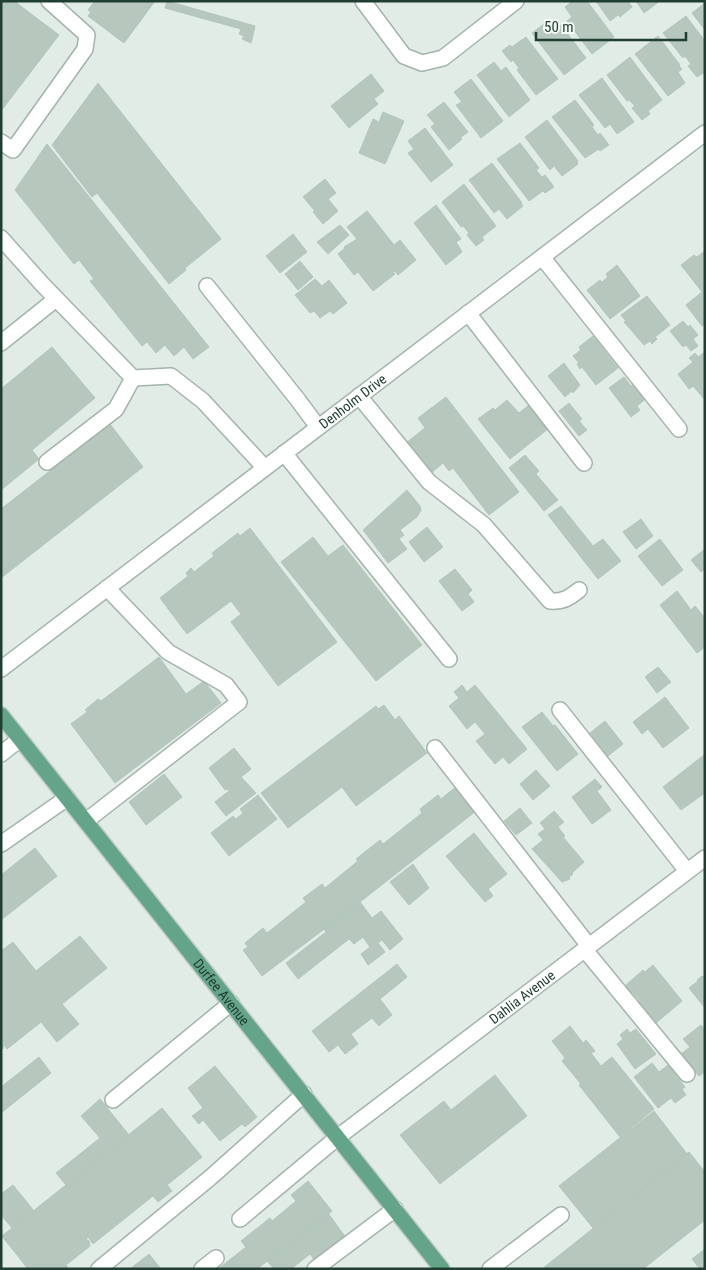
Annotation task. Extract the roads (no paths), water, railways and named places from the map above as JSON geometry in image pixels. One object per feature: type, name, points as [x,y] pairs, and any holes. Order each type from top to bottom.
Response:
[{"type":"main road","name":"Durfee Avenue","points":[[1,715],[442,1269]]},
{"type":"street","points":[[1,142],[13,150],[85,49],[88,35],[49,1]]},
{"type":"street","points":[[363,1],[404,56],[422,62],[443,58],[516,1]]},
{"type":"street","name":"Denholm Drive","points":[[1,669],[705,133]]},
{"type":"street","points":[[1,238],[56,299],[133,378],[171,376],[202,401],[265,468]]},
{"type":"street","points":[[542,257],[680,429]]},
{"type":"street","points":[[207,286],[318,427]]},
{"type":"street","points":[[1,343],[56,299]]},
{"type":"street","points":[[468,313],[584,463]]},
{"type":"street","points":[[47,462],[116,409],[133,378]]},
{"type":"street","points":[[359,396],[429,482],[484,525],[550,601],[558,602],[567,599],[579,590]]},
{"type":"street","points":[[284,453],[449,659]]},
{"type":"street","points":[[86,821],[239,702],[226,684],[168,652],[107,588]]},
{"type":"street","points":[[560,710],[687,871]]},
{"type":"street","points":[[1,754],[20,739]]},
{"type":"street","points":[[435,748],[587,948],[687,1074]]},
{"type":"street","points":[[1,844],[67,798]]},
{"type":"street","name":"Dahlia Avenue","points":[[240,1219],[338,1137],[705,858]]},
{"type":"street","points":[[113,1100],[231,1003]]},
{"type":"street","points":[[99,1269],[212,1177],[304,1094]]},
{"type":"street","points":[[315,1269],[334,1263],[395,1209]]},
{"type":"street","points":[[490,1269],[561,1215]]},
{"type":"street","points":[[202,1269],[216,1258]]}]
